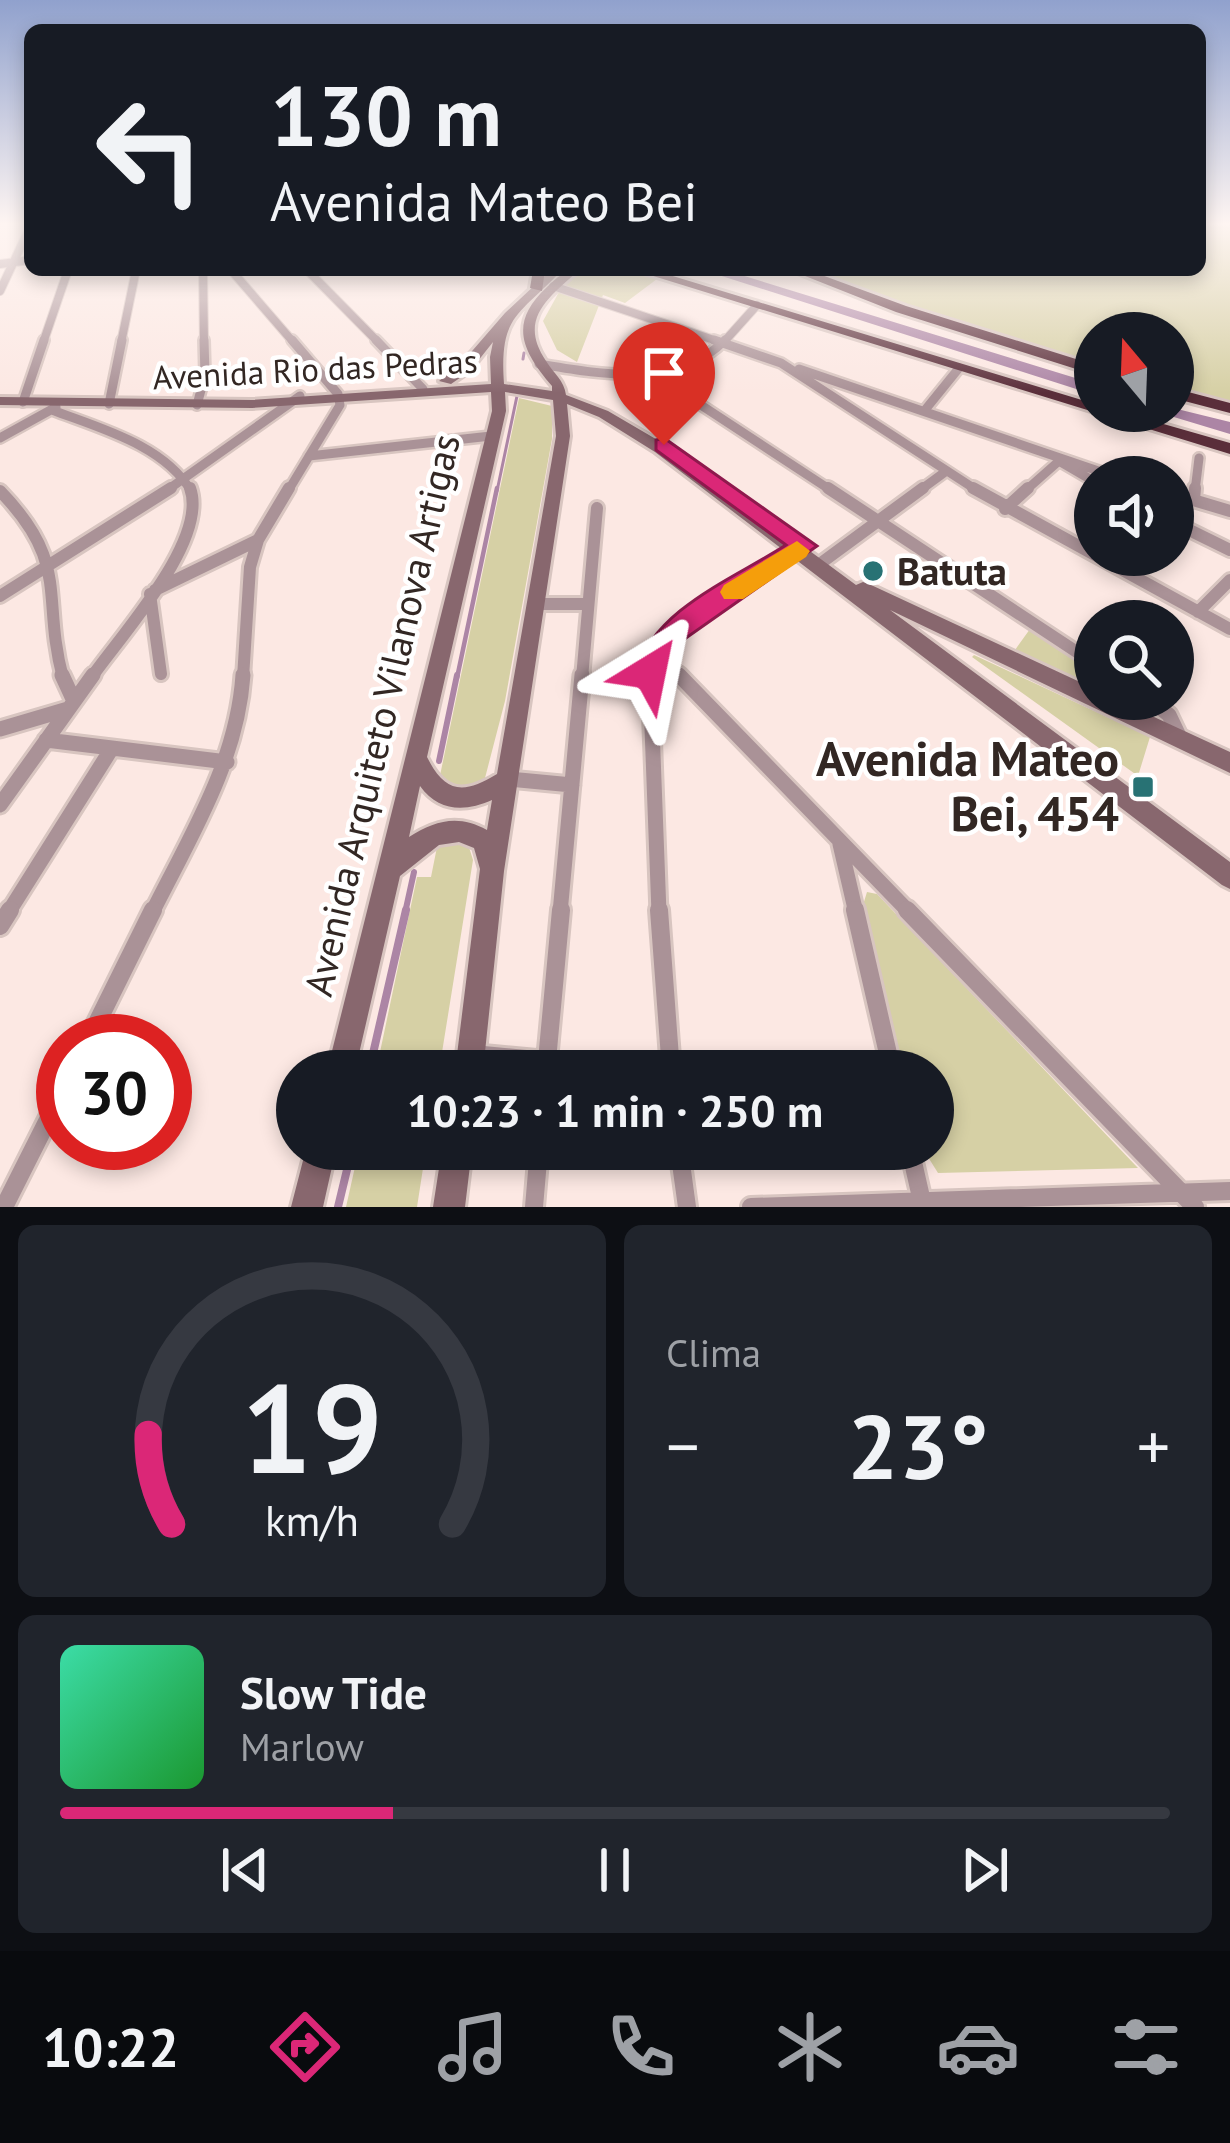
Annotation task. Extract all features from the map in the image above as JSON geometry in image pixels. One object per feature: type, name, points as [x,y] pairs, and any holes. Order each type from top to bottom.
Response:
[{"type":"highway","points":[[537,288],[538,281]]},
{"type":"highway","points":[[679,281],[1074,403]]},
{"type":"highway","points":[[827,281],[1074,364]]},
{"type":"highway","points":[[1194,399],[1230,408]]},
{"type":"highway","points":[[1172,432],[1230,449]]},
{"type":"main road","name":"Avenida Rio das Pedras","points":[[500,383],[496,357],[504,321],[544,281]]},
{"type":"main road","name":"Avenida Rio das Pedras","points":[[559,281],[538,299],[527,330],[538,364],[559,392]]},
{"type":"main road","points":[[446,380],[467,366],[504,321],[512,333],[527,330]]},
{"type":"main road","name":"Avenida Rio das Pedras","points":[[422,387],[446,380],[559,392]]},
{"type":"main road","name":"Avenida Rio das Pedras","points":[[0,398],[60,404],[199,402],[339,397],[500,383]]},
{"type":"main road","name":"Avenida Arquiteto Vilanova Artigas","points":[[345,1050],[417,759],[500,383]]},
{"type":"main road","points":[[559,392],[600,412],[800,548]]},
{"type":"main road","points":[[471,1050],[492,871],[562,436],[559,392]]},
{"type":"main road","points":[[559,392],[593,398],[821,563],[1230,877]]},
{"type":"main road","points":[[562,436],[580,419],[600,412]]},
{"type":"main road","points":[[821,563],[863,589],[1230,764]]},
{"type":"main road","points":[[863,589],[926,642],[1230,862]]},
{"type":"main road","points":[[926,642],[979,645]]},
{"type":"main road","points":[[417,759],[428,783],[450,798],[471,799],[509,779]]},
{"type":"main road","points":[[391,868],[424,838],[461,831],[484,841],[492,871]]},
{"type":"main road","points":[[307,1207],[316,1170]]},
{"type":"main road","points":[[449,1207],[455,1170]]},
{"type":"street","points":[[26,399],[64,281]]},
{"type":"street","points":[[112,402],[134,281]]},
{"type":"street","points":[[199,402],[205,375],[203,281]]},
{"type":"street","points":[[101,1014],[227,762],[240,719],[248,581],[258,541],[338,410],[339,397],[241,281]]},
{"type":"street","points":[[318,281],[422,387]]},
{"type":"street","points":[[553,286],[926,410],[1074,465]]},
{"type":"street","points":[[538,364],[595,372],[649,371],[692,363],[722,344],[757,304]]},
{"type":"street","points":[[781,363],[1005,509],[1230,629]]},
{"type":"street","points":[[926,410],[959,368]]},
{"type":"street","points":[[649,371],[1074,650]]},
{"type":"street","points":[[847,408],[872,393]]},
{"type":"street","points":[[0,596],[184,480],[298,399]]},
{"type":"street","points":[[0,438],[60,404],[122,437],[184,480],[193,498],[190,532],[0,806]]},
{"type":"street","points":[[309,456],[491,436]]},
{"type":"street","points":[[1199,458],[1194,500],[1230,511]]},
{"type":"street","points":[[1059,461],[1074,470]]},
{"type":"street","points":[[1005,509],[1059,461]]},
{"type":"street","points":[[821,563],[946,472]]},
{"type":"street","points":[[0,491],[15,505],[49,565],[57,664],[71,705]]},
{"type":"street","points":[[547,1050],[597,508]]},
{"type":"street","points":[[1194,532],[1230,550]]},
{"type":"street","points":[[152,592],[258,541]]},
{"type":"street","points":[[670,1050],[653,819],[650,688],[656,651],[673,632],[800,548]]},
{"type":"street","points":[[1198,612],[1230,580]]},
{"type":"street","points":[[152,592],[161,674]]},
{"type":"street","points":[[537,604],[588,604]]},
{"type":"street","points":[[656,651],[1188,1200]]},
{"type":"street","points":[[0,729],[71,705]]},
{"type":"street","points":[[1173,720],[1182,741]]},
{"type":"street","points":[[46,740],[227,762]]},
{"type":"street","points":[[0,926],[112,748]]},
{"type":"street","points":[[509,779],[572,785]]},
{"type":"street","points":[[840,843],[887,1050]]},
{"type":"street","points":[[4,1207],[36,1144]]},
{"type":"street","points":[[534,1207],[537,1170]]},
{"type":"street","points":[[682,1170],[687,1207]]},
{"type":"street","points":[[915,1170],[922,1204]]},
{"type":"street","points":[[751,1207],[1188,1200],[1230,1191]]},
{"type":"shaded area","points":[[654,281],[625,303],[603,295],[577,362],[557,350],[543,321],[564,283]]},
{"type":"shaded area","points":[[843,281],[1230,281],[1230,402],[1194,391],[1194,312],[1074,312],[1074,357]]},
{"type":"shaded area","points":[[519,398],[552,406],[552,439],[505,701],[485,778],[461,791],[438,785]]},
{"type":"shaded area","points":[[1030,629],[1074,657],[1074,677],[1015,650]]},
{"type":"shaded area","points":[[972,657],[1074,702],[1074,720],[1114,720],[1150,737],[1138,776]]},
{"type":"shaded area","points":[[439,837],[468,844],[473,860],[442,1050],[380,1050],[417,877],[431,877]]},
{"type":"shaded area","points":[[867,892],[877,894],[1138,1168],[938,1173],[954,1170],[954,1050],[899,1050],[863,905]]},
{"type":"shaded area","points":[[354,1170],[423,1170],[417,1207],[346,1207]]},
{"type":"waterway","points":[[746,281],[1074,383]]},
{"type":"waterway","points":[[523,359],[524,353]]},
{"type":"waterway","points":[[497,491],[517,396]]},
{"type":"waterway","points":[[1194,419],[1230,428]]},
{"type":"waterway","points":[[457,678],[497,488]]},
{"type":"waterway","points":[[439,761],[457,675]]},
{"type":"waterway","points":[[405,913],[414,872]]},
{"type":"waterway","points":[[374,1050],[406,910]]},
{"type":"waterway","points":[[338,1207],[347,1170]]},
{"type":"slow traffic","points":[[734,592],[797,551]]},
{"type":"place","name":"Batuta","points":[[873,571]]},
{"type":"place","name":"Avenida Mateo Bei, 454","points":[[1143,787]]},
{"type":"route","points":[[650,672],[656,651],[673,632],[804,546],[664,445]]}]
